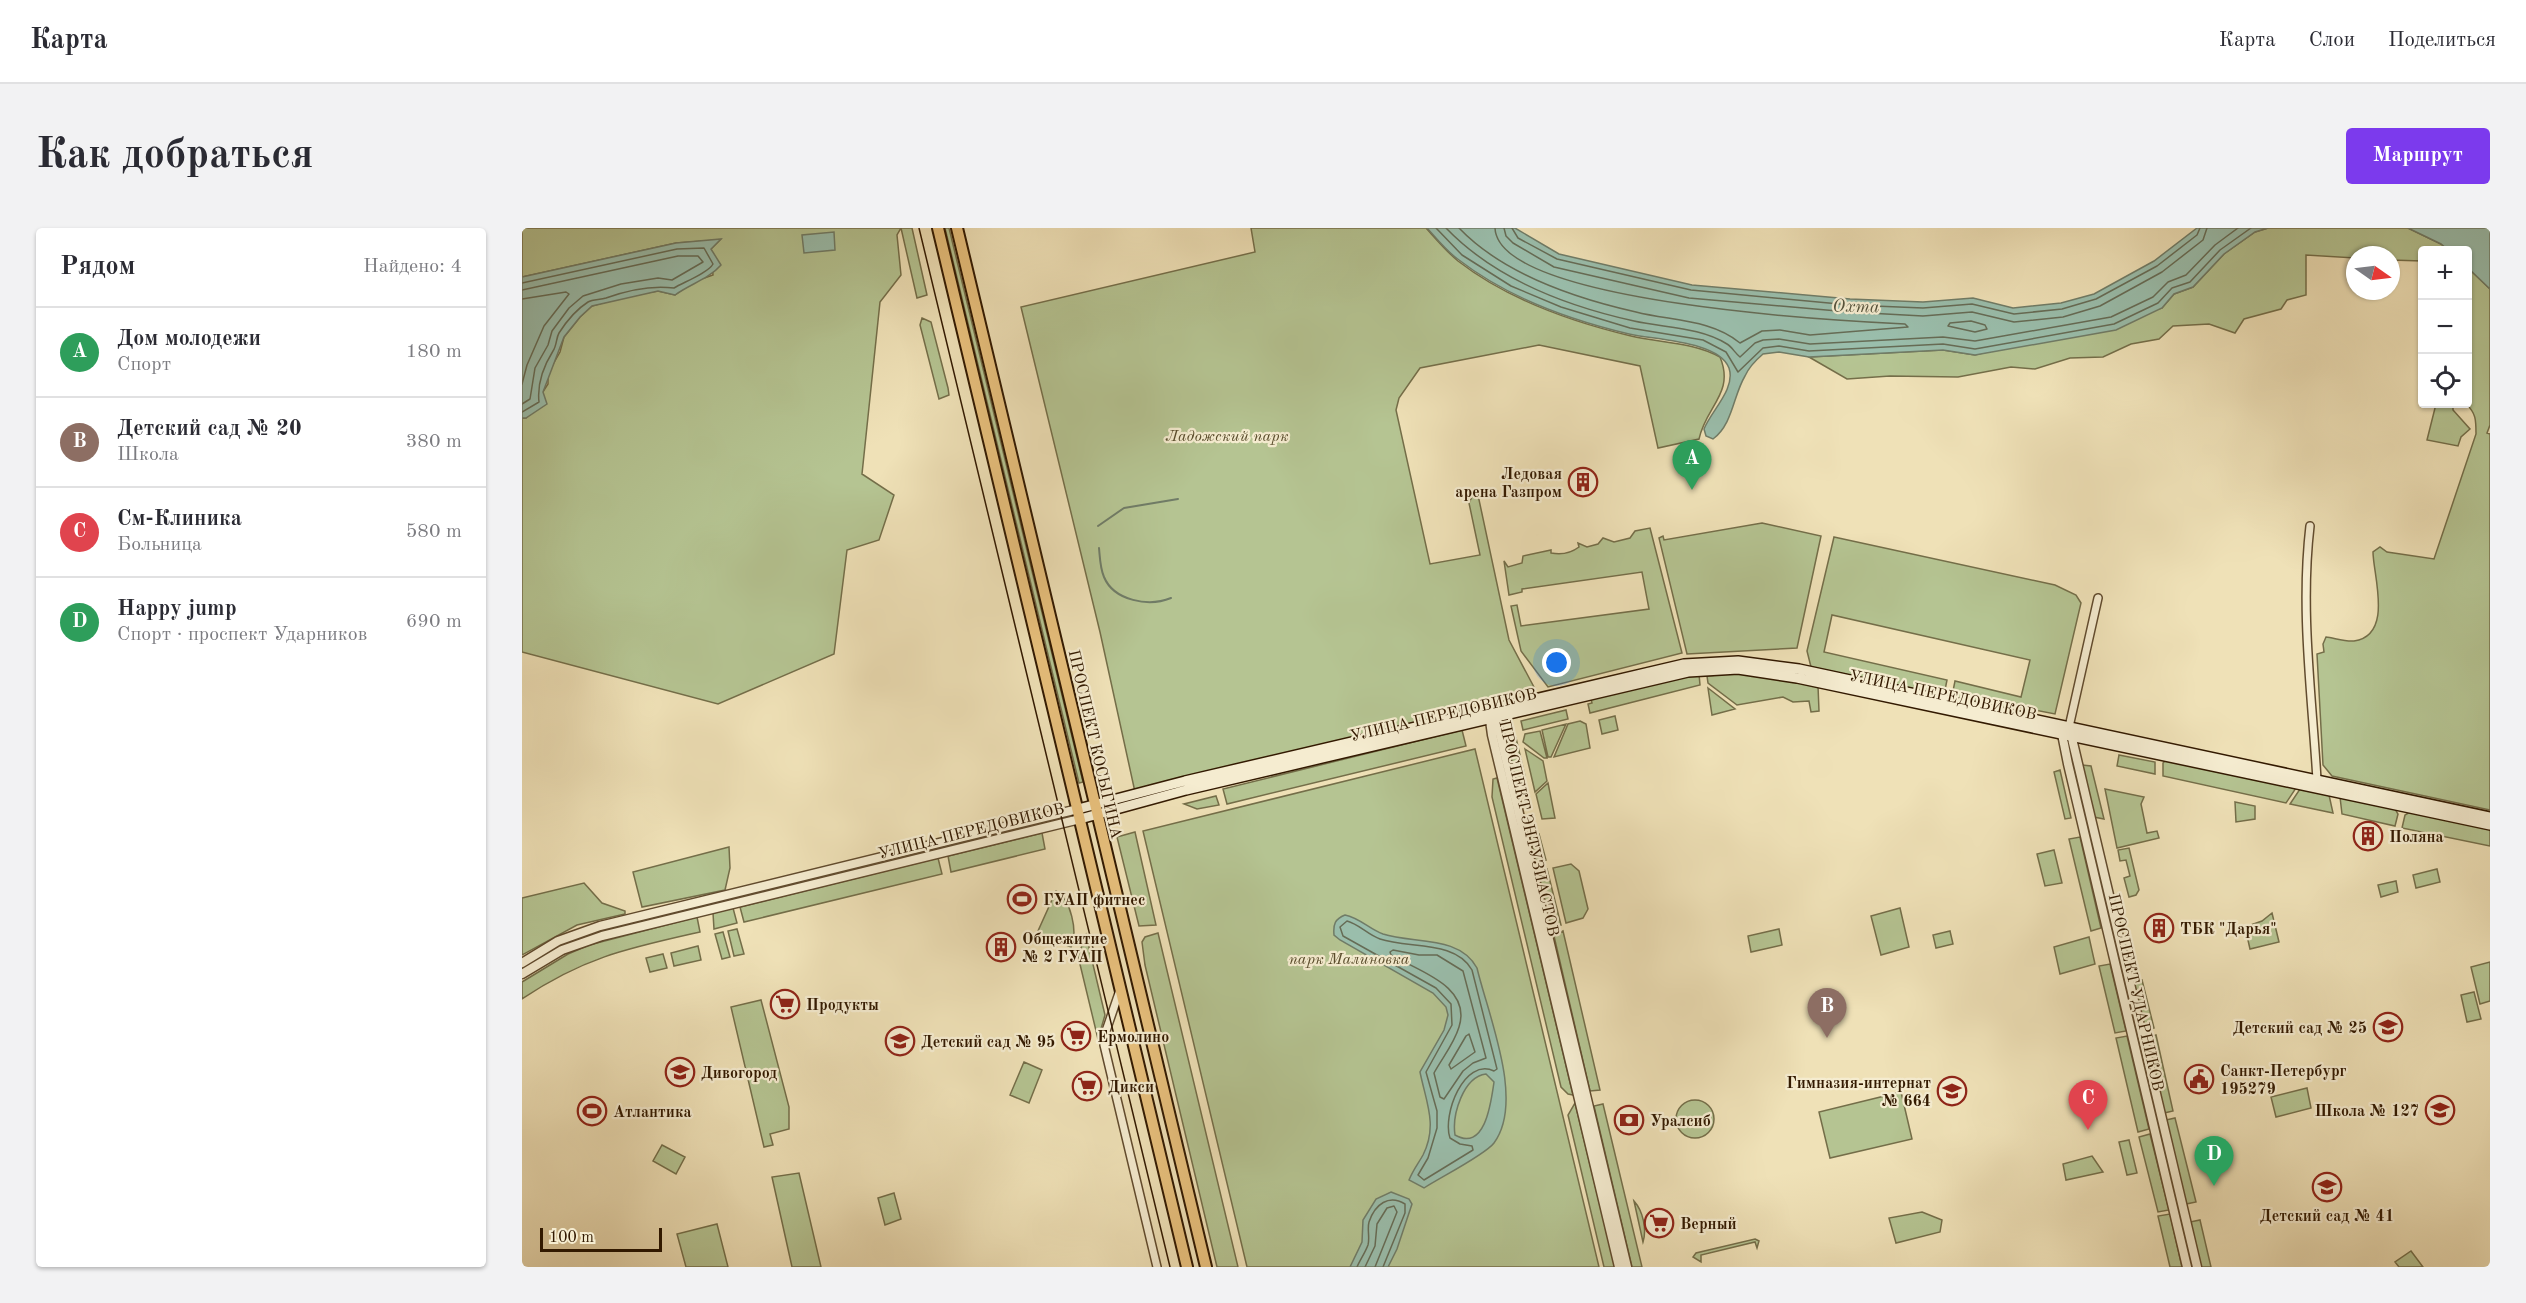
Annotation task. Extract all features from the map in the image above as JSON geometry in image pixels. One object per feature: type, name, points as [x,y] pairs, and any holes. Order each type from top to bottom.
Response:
[{"type":"main road","name":"ПРОСПЕКТ КОСЫГИНА","points":[[938,228],[1186,1267]]},
{"type":"main road","name":"ПРОСПЕКТ КОСЫГИНА","points":[[957,228],[1206,1267]]},
{"type":"main road","name":"УЛИЦА ПЕРЕДОВИКОВ","points":[[1079,814],[1491,716],[1687,664],[1738,661],[1799,669],[2067,733],[2490,825]]},
{"type":"main road","name":"УЛИЦА ПЕРЕДОВИКОВ","points":[[2067,733],[2317,780],[2490,817]]},
{"type":"street","points":[[2310,526],[2305,566],[2305,603],[2317,780]]},
{"type":"street","name":"ПРОСПЕКТ УДАРНИКОВ","points":[[2098,598],[2067,733],[2136,1031],[2187,1267]]},
{"type":"street","name":"ПРОСПЕКТ ЭНТУЗИАСТОВ","points":[[1491,716],[1619,1267]]},
{"type":"street","name":"ПРОСПЕКТ ЭНТУЗИАСТОВ","points":[[1491,716],[1627,1267]]},
{"type":"street","name":"УЛИЦА ПЕРЕДОВИКОВ","points":[[522,963],[558,941],[600,926],[1079,814]]},
{"type":"street","name":"УЛИЦА ПЕРЕДОВИКОВ","points":[[522,974],[562,950],[602,936],[1079,814]]},
{"type":"street","points":[[1121,988],[1106,1031],[1104,1046],[1157,1267]]},
{"type":"street","name":"ПРОСПЕКТ УДАРНИКОВ","points":[[2136,1031],[2197,1267]]},
{"type":"green space","points":[[522,228],[901,228],[897,235],[901,275],[880,302],[862,474],[894,495],[879,540],[847,550],[834,654],[718,704],[522,652],[522,418],[526,418],[548,384],[548,373],[560,352],[564,337],[592,306],[623,297],[658,291],[675,295],[693,282],[713,275],[711,249],[720,240],[676,243],[522,277]]},
{"type":"green space","points":[[901,228],[912,228],[927,295],[917,298]]},
{"type":"green space","points":[[945,228],[949,228],[1083,782],[1079,783]]},
{"type":"green space","name":"Ладожский парк","points":[[1251,228],[1426,228],[1446,250],[1477,275],[1541,308],[1586,324],[1642,338],[1699,348],[1720,357],[1724,370],[1722,390],[1707,417],[1699,439],[1658,448],[1640,366],[1539,345],[1420,368],[1399,398],[1396,410],[1430,564],[1480,555],[1469,503],[1472,497],[1478,495],[1509,640],[1535,689],[1459,707],[1460,712],[1135,792],[1100,632],[1021,307],[1255,252]]},
{"type":"green space","points":[[2268,228],[2408,228],[2443,246],[2418,246],[2418,261],[2400,260],[2400,246],[2346,246],[2346,257],[2306,255],[2306,295],[2287,300],[2281,309],[2244,319],[2235,333],[2209,324],[2173,326],[2159,339],[2131,344],[2103,357],[2070,358],[2035,369],[2011,367],[1958,377],[1890,376],[1847,379],[1809,357],[1943,350],[1975,355],[2162,308],[2174,294],[2193,287],[2224,254],[2255,232]]},
{"type":"green space","points":[[2472,272],[2490,289],[2490,425],[2487,433],[2490,434],[2490,810],[2332,776],[2323,765],[2317,654],[2324,652],[2323,644],[2326,637],[2354,641],[2366,636],[2374,628],[2378,616],[2378,589],[2373,552],[2380,547],[2387,552],[2434,559],[2476,434],[2475,417],[2469,408],[2472,408]]},
{"type":"green space","points":[[922,318],[931,322],[948,388],[949,395],[939,399],[920,325]]},
{"type":"green space","points":[[2435,408],[2453,408],[2470,429],[2461,437],[2458,446],[2427,440]]},
{"type":"green space","points":[[1762,523],[1821,536],[1797,648],[1687,654],[1659,538],[1663,536],[1664,540]]},
{"type":"green space","points":[[1650,528],[1682,653],[1548,687],[1521,651],[1511,606],[1517,605],[1521,626],[1649,609],[1642,572],[1522,589],[1522,592],[1509,595],[1504,561],[1508,567],[1522,563],[1523,556],[1551,550],[1551,553],[1566,553],[1579,547],[1578,543],[1587,547],[1598,544],[1603,538],[1614,542],[1630,538],[1635,531]]},
{"type":"green space","points":[[1834,537],[2055,585],[2076,595],[2081,603],[2055,714],[2014,706],[2012,709],[1952,696],[1955,681],[2021,697],[2030,660],[1832,615],[1824,652],[1947,680],[1944,695],[1811,667],[1807,651]]},
{"type":"green space","points":[[1738,673],[1818,686],[1819,711],[1811,712],[1809,701],[1793,702],[1783,697],[1737,705],[1708,683],[1707,676]]},
{"type":"green space","points":[[1699,674],[1700,685],[1590,713],[1588,704],[1592,703],[1591,699]]},
{"type":"green space","points":[[1708,688],[1735,709],[1712,715]]},
{"type":"green space","points":[[1566,710],[1568,719],[1523,730],[1521,721]]},
{"type":"green space","points":[[1615,716],[1618,730],[1602,734],[1599,720]]},
{"type":"green space","points":[[1580,721],[1586,724],[1590,748],[1554,757],[1568,724]]},
{"type":"green space","points":[[1566,724],[1551,757],[1548,757],[1542,730]]},
{"type":"green space","points":[[1462,730],[1466,746],[1227,804],[1223,789]]},
{"type":"green space","points":[[1540,731],[1547,758],[1523,742],[1525,734]]},
{"type":"green space","points":[[1516,738],[1525,776],[1516,778],[1507,740]]},
{"type":"green space","name":"парк Малиновка","points":[[1475,749],[1599,1267],[1247,1267],[1143,831]]},
{"type":"green space","points":[[1525,749],[1543,761],[1547,781],[1535,792]]},
{"type":"green space","points":[[2119,755],[2155,762],[2155,774],[2117,766]]},
{"type":"green space","points":[[2166,760],[2296,788],[2286,803],[2163,776],[2163,763]]},
{"type":"green space","points":[[2082,765],[2091,766],[2104,819],[2094,817]]},
{"type":"green space","points":[[2060,770],[2071,818],[2065,819],[2054,772]]},
{"type":"green space","points":[[1497,778],[1573,1095],[1568,1094],[1561,1087],[1492,797],[1493,779]]},
{"type":"green space","points":[[1548,783],[1555,818],[1542,819],[1536,794]]},
{"type":"green space","points":[[2105,789],[2144,797],[2141,804],[2147,833],[2157,831],[2159,838],[2117,848]]},
{"type":"green space","points":[[2300,789],[2329,795],[2333,813],[2290,804]]},
{"type":"green space","points":[[1216,796],[1219,805],[1197,809],[1184,804]]},
{"type":"green space","points":[[2340,797],[2395,809],[2398,814],[2395,826],[2342,814]]},
{"type":"green space","points":[[2235,802],[2255,806],[2255,819],[2236,822]]},
{"type":"green space","points":[[2410,812],[2490,829],[2490,846],[2402,828],[2405,815]]},
{"type":"green space","points":[[1135,832],[1156,925],[1139,926],[1117,837]]},
{"type":"green space","points":[[1042,833],[1045,849],[951,872],[948,856]]},
{"type":"green space","points":[[1539,834],[1546,860],[1536,861],[1530,836]]},
{"type":"green space","points":[[2080,837],[2101,928],[2091,931],[2069,839]]},
{"type":"green space","points":[[729,847],[730,868],[725,890],[642,907],[633,872]]},
{"type":"green space","points":[[2129,848],[2139,890],[2136,895],[2129,897],[2124,878],[2130,876],[2126,860],[2120,861],[2118,850]]},
{"type":"green space","points":[[2054,850],[2062,883],[2045,886],[2037,854]]},
{"type":"green space","points":[[938,858],[942,874],[744,922],[740,907]]},
{"type":"green space","points":[[1571,864],[1579,871],[1588,909],[1583,918],[1566,923],[1553,868]]},
{"type":"green space","points":[[1547,869],[1561,925],[1551,925],[1538,871]]},
{"type":"green space","points":[[2437,869],[2440,882],[2416,888],[2413,875]]},
{"type":"green space","points":[[2396,881],[2398,892],[2381,897],[2378,885]]},
{"type":"green space","points":[[584,883],[602,903],[625,911],[625,914],[577,925],[522,955],[522,898]]},
{"type":"green space","points":[[1056,891],[1065,900],[1072,916],[1074,934],[1071,947],[1041,935],[1038,931]]},
{"type":"green space","points":[[733,908],[737,923],[714,929],[713,913]]},
{"type":"green space","points":[[1900,908],[1909,947],[1881,955],[1871,916]]},
{"type":"green space","points":[[2272,913],[2279,942],[2250,949],[2245,927],[2262,921]]},
{"type":"green space","points":[[697,917],[700,932],[608,956],[566,973],[522,999],[522,982],[568,954],[589,945]]},
{"type":"green space","points":[[737,929],[744,954],[734,956],[728,931]]},
{"type":"green space","points":[[1779,929],[1782,945],[1751,952],[1748,936]]},
{"type":"green space","points":[[1563,931],[1600,1090],[1590,1091],[1554,936]]},
{"type":"green space","points":[[1950,931],[1953,944],[1936,948],[1933,935]]},
{"type":"green space","points":[[723,932],[730,957],[722,959],[715,934]]},
{"type":"green space","points":[[1158,933],[1238,1267],[1217,1267],[1145,965],[1142,942],[1145,937]]},
{"type":"green space","points":[[1086,935],[1105,1015],[1098,1039],[1078,956]]},
{"type":"green space","points":[[2089,937],[2095,964],[2060,974],[2054,947]]},
{"type":"green space","points":[[698,946],[701,960],[674,966],[671,953]]},
{"type":"green space","points":[[663,954],[667,968],[650,972],[646,958]]},
{"type":"green space","points":[[2490,962],[2490,1001],[2480,1004],[2471,967]]},
{"type":"green space","points":[[2110,964],[2126,1031],[2115,1033],[2099,966]]},
{"type":"green space","points":[[2142,980],[2154,1028],[2144,1031],[2133,982]]},
{"type":"green space","points":[[2474,992],[2481,1019],[2467,1022],[2461,995]]},
{"type":"green space","points":[[761,1000],[789,1107],[789,1129],[770,1134],[773,1145],[764,1147],[731,1007]]},
{"type":"green space","points":[[2156,1035],[2173,1111],[2164,1113],[2146,1038]]},
{"type":"green space","points":[[2127,1036],[2149,1129],[2138,1132],[2116,1038]]},
{"type":"green space","points":[[1024,1062],[1042,1070],[1029,1103],[1010,1095]]},
{"type":"green space","points":[[2307,1088],[2311,1108],[2276,1117],[2271,1097]]},
{"type":"green space","points":[[1901,1092],[1912,1139],[1830,1158],[1819,1112]]},
{"type":"green space","points":[[1695,1100],[1708,1106],[1714,1119],[1708,1132],[1695,1138],[1682,1132],[1676,1119],[1682,1106]]},
{"type":"green space","points":[[1575,1103],[1615,1267],[1604,1267],[1568,1115]]},
{"type":"green space","points":[[1603,1104],[1642,1267],[1632,1267],[1594,1106]]},
{"type":"green space","points":[[2175,1118],[2196,1202],[2186,1204],[2166,1120]]},
{"type":"green space","points":[[2150,1134],[2169,1210],[2158,1212],[2139,1137]]},
{"type":"green space","points":[[2129,1140],[2137,1173],[2127,1175],[2119,1142]]},
{"type":"green space","points":[[662,1145],[685,1157],[676,1174],[653,1161]]},
{"type":"green space","points":[[2092,1156],[2103,1172],[2066,1180],[2063,1164]]},
{"type":"green space","points":[[799,1173],[821,1267],[792,1267],[772,1177]]},
{"type":"green space","points":[[894,1193],[901,1219],[885,1225],[878,1198]]},
{"type":"green space","points":[[1634,1201],[1643,1220],[1645,1232],[1643,1242]]},
{"type":"green space","points":[[1922,1212],[1942,1220],[1940,1232],[1896,1243],[1889,1218]]},
{"type":"green space","points":[[2170,1214],[2182,1267],[2170,1267],[2158,1216]]},
{"type":"green space","points":[[2200,1220],[2211,1267],[2201,1267],[2190,1222]]},
{"type":"green space","points":[[717,1224],[728,1267],[686,1267],[677,1234]]},
{"type":"green space","points":[[1755,1239],[1759,1241],[1757,1248],[1755,1242],[1701,1255],[1701,1262],[1693,1257],[1696,1253]]},
{"type":"green space","points":[[2411,1251],[2423,1267],[2399,1267],[2395,1262]]},
{"type":"water","name":"Охта","points":[[1427,228],[1515,228],[1559,254],[1692,285],[1850,299],[1923,302],[1973,298],[2013,308],[2061,303],[2094,294],[2154,261],[2197,228],[2268,228],[2255,232],[2224,254],[2193,287],[2174,294],[2162,308],[2116,330],[1975,355],[1943,350],[1809,357],[1779,352],[1763,354],[1747,373],[1725,426],[1713,439],[1706,436],[1704,429],[1729,384],[1729,368],[1723,359],[1700,347],[1629,334],[1584,322],[1540,306],[1478,274],[1450,253]]},
{"type":"water","points":[[2408,228],[2490,228],[2490,289],[2472,272],[2472,246],[2443,246]]},
{"type":"water","points":[[834,232],[835,250],[804,253],[802,235]]},
{"type":"water","points":[[721,239],[711,249],[721,265],[711,274],[675,295],[658,291],[592,306],[564,337],[543,392],[547,404],[526,418],[522,418],[522,277],[676,243]]},
{"type":"water","points":[[1345,915],[1355,919],[1383,934],[1448,945],[1469,957],[1477,968],[1501,1057],[1506,1105],[1503,1125],[1489,1148],[1424,1188],[1409,1180],[1423,1155],[1430,1134],[1429,1114],[1420,1072],[1444,1030],[1448,1015],[1446,1007],[1433,993],[1334,935],[1335,922]],"holes":[[[1486,1074],[1494,1082],[1491,1102],[1485,1123],[1480,1131],[1473,1137],[1465,1138],[1455,1135],[1455,1117],[1465,1089],[1471,1082]]]},
{"type":"water","points":[[1391,1192],[1409,1199],[1412,1204],[1397,1249],[1388,1267],[1350,1267],[1362,1242],[1363,1220],[1376,1199]]},
{"type":"waterway","points":[[1098,526],[1124,508],[1178,499]]},
{"type":"waterway","points":[[1099,548],[1103,574],[1116,592],[1124,597],[1143,602],[1171,598]]},
{"type":"tram line","points":[[919,228],[1170,1267]]},
{"type":"place","name":"Ледовая арена Газпром","points":[[1583,482]]},
{"type":"place","name":"Дом молодежи","points":[[1692,490]]},
{"type":"place","name":"Поляна","points":[[2368,836]]},
{"type":"place","name":"ГУАП фитнес","points":[[1022,899]]},
{"type":"place","name":"ТБК \"Дарья\"","points":[[2159,928]]},
{"type":"place","name":"Общежитие № 2 ГУАП","points":[[1001,947]]},
{"type":"place","name":"Продукты","points":[[785,1004]]},
{"type":"place","name":"Детский сад № 25","points":[[2388,1027]]},
{"type":"place","name":"Ермолино","points":[[1076,1036]]},
{"type":"place","name":"Детский сад № 20","points":[[1827,1038]]},
{"type":"place","name":"Детский сад № 95","points":[[900,1041]]},
{"type":"place","name":"Дивогород","points":[[680,1072]]},
{"type":"place","name":"Санкт-Петербург 195279","points":[[2199,1079]]},
{"type":"place","name":"Дикси","points":[[1087,1086]]},
{"type":"place","name":"Гимназия-интернат № 664","points":[[1952,1091]]},
{"type":"place","name":"Школа № 127","points":[[2440,1110]]},
{"type":"place","name":"Атлантика","points":[[592,1111]]},
{"type":"place","name":"Уралсиб","points":[[1629,1120]]},
{"type":"place","name":"См-Клиника","points":[[2088,1130]]},
{"type":"place","name":"Happy jump","points":[[2214,1186]]},
{"type":"place","name":"Детский сад № 41","points":[[2327,1187]]},
{"type":"place","name":"Верный","points":[[1659,1223]]}]
